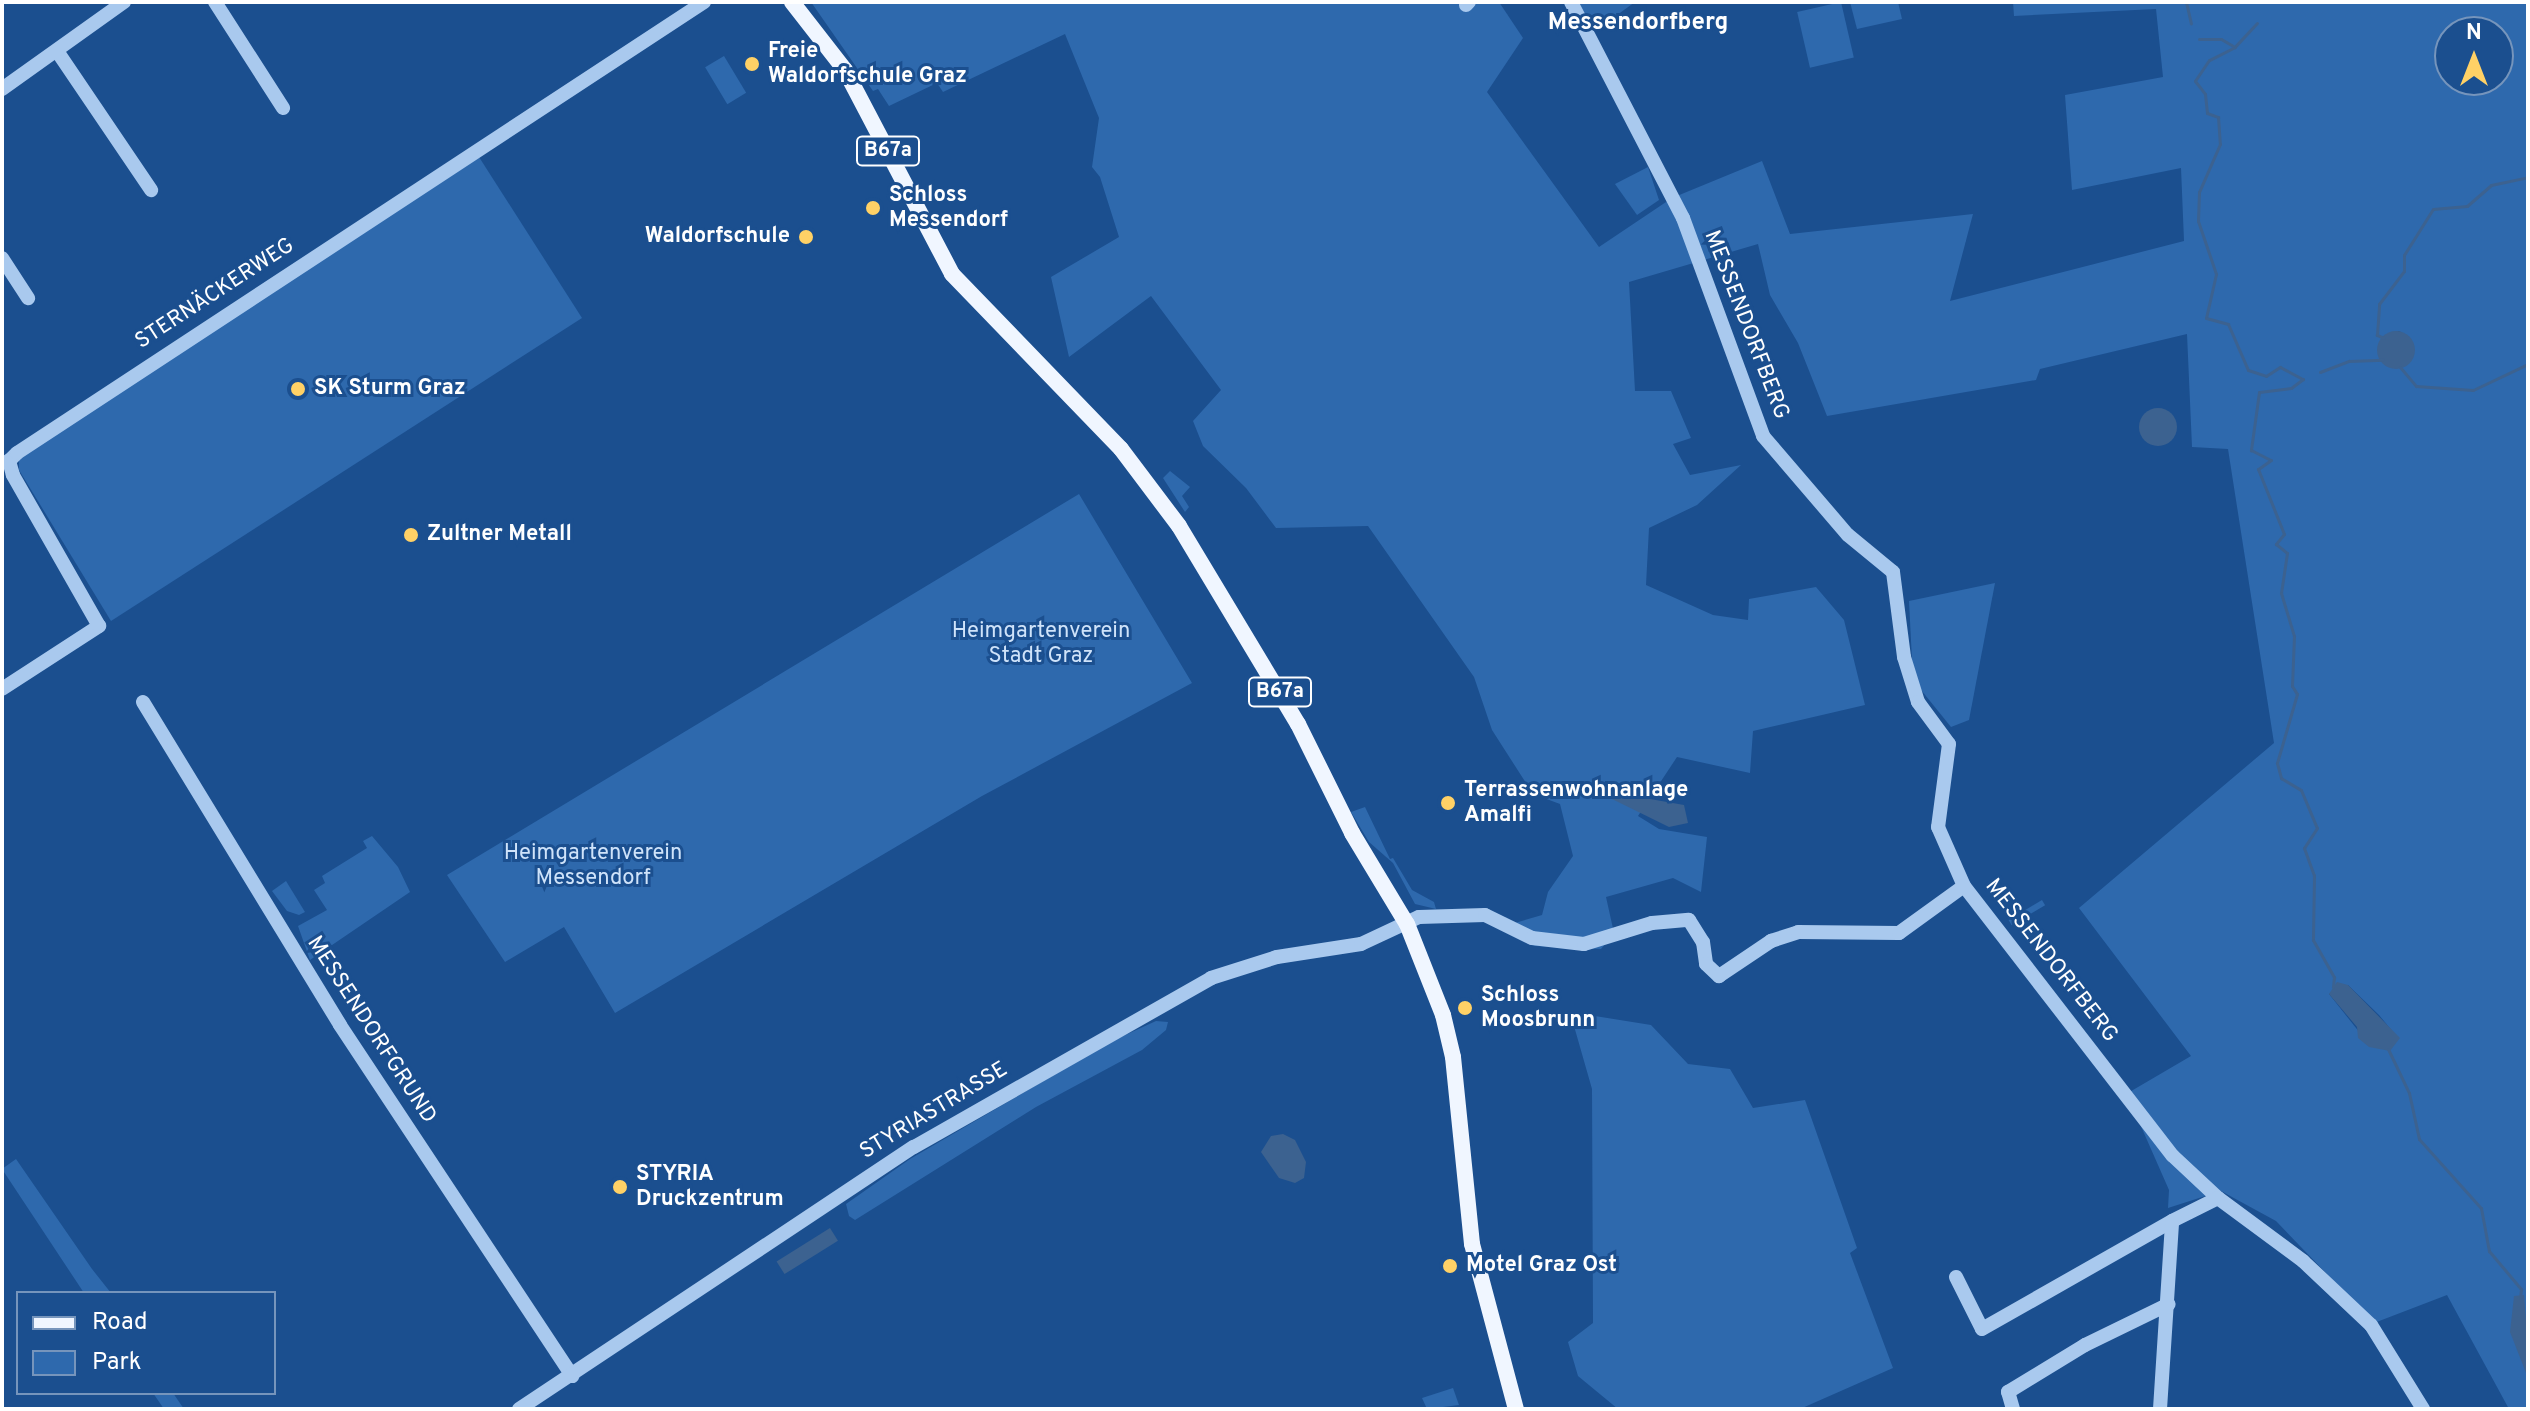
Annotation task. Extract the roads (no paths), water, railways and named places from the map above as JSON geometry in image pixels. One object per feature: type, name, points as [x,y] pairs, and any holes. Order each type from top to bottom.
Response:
[{"type":"main road","name":"B67a","points":[[792,2],[852,81],[952,274],[1121,449],[1179,526],[1298,724],[1352,833],[1407,924],[1443,1015],[1453,1057],[1472,1244],[1516,1409]]},
{"type":"street","points":[[2,89],[124,2]]},
{"type":"street","points":[[215,2],[283,108]]},
{"type":"street","name":"STERNÄCKERWEG","points":[[2,689],[99,626],[6,463],[704,2]]},
{"type":"street","name":"MESSENDORFBERG","points":[[1571,2],[1683,218],[1763,436],[1848,535],[1893,572],[1904,657],[1918,702],[1949,744],[1938,827],[1964,886],[2173,1156],[2218,1198],[2279,1241],[2371,1325],[2423,1409]]},
{"type":"street","points":[[57,51],[151,190]]},
{"type":"street","points":[[2,258],[28,298]]},
{"type":"street","name":"MESSENDORFGRUND","points":[[143,702],[340,1025],[572,1376]]},
{"type":"street","name":"STYRIASTRASSE","points":[[519,1409],[914,1147],[1211,978],[1277,957],[1361,944],[1419,917],[1485,915],[1532,938],[1584,944],[1682,919],[1694,924],[1706,964],[1719,976],[1771,941],[1798,932],[1899,933],[1964,886]]},
{"type":"street","points":[[1956,1277],[1982,1329],[2218,1198]]},
{"type":"street","points":[[2160,1409],[2172,1221]]},
{"type":"street","points":[[2013,1409],[2008,1392],[2085,1345],[2169,1304]]},
{"type":"street","points":[[1523,1409],[1530,1409]]},
{"type":"waterway","points":[[2186,2],[2191,23]]},
{"type":"waterway","points":[[2257,23],[2235,47],[2209,60],[2195,81],[2205,94],[2207,113],[2218,117],[2220,144],[2199,192],[2198,221],[2216,274],[2206,318],[2228,324],[2248,370],[2266,376],[2280,367],[2303,379],[2291,388],[2259,392],[2251,450],[2271,460],[2258,469],[2284,534],[2276,544],[2287,553],[2281,593],[2294,636],[2292,686],[2297,694],[2277,763],[2281,778],[2301,790],[2317,828],[2304,848],[2314,875],[2313,940],[2334,977],[2333,987]]},
{"type":"waterway","points":[[2199,39],[2221,39],[2233,46]]},
{"type":"waterway","points":[[2384,338],[2377,335],[2379,304],[2404,271],[2404,255],[2433,209],[2467,206],[2491,185],[2528,177]]},
{"type":"waterway","points":[[2320,372],[2349,361],[2383,360]]},
{"type":"waterway","points":[[2400,367],[2416,386],[2473,390],[2528,364]]},
{"type":"waterway","points":[[2388,1049],[2409,1093],[2419,1139],[2481,1208],[2489,1251],[2521,1289],[2520,1298]]},
{"type":"place","name":"Freie Waldorfschule Graz","points":[[752,64]]},
{"type":"place","name":"Schloss Messendorf","points":[[873,208]]},
{"type":"place","name":"Waldorfschule","points":[[806,237]]},
{"type":"place","name":"SK Sturm Graz","points":[[298,389]]},
{"type":"place","name":"Zultner Metall","points":[[411,535]]},
{"type":"place","name":"Terrassenwohnanlage Amalfi","points":[[1448,803]]},
{"type":"place","name":"Schloss Moosbrunn","points":[[1465,1008]]},
{"type":"place","name":"STYRIA Druckzentrum","points":[[620,1187]]},
{"type":"place","name":"Motel Graz Ost","points":[[1450,1266]]},
{"type":"district","name":"Messendorfberg","points":[[1638,24]]},
{"type":"park label","name":"Heimgartenverein Stadt Graz","points":[[1041,644]]},
{"type":"park label","name":"Heimgartenverein Messendorf","points":[[593,866]]}]
